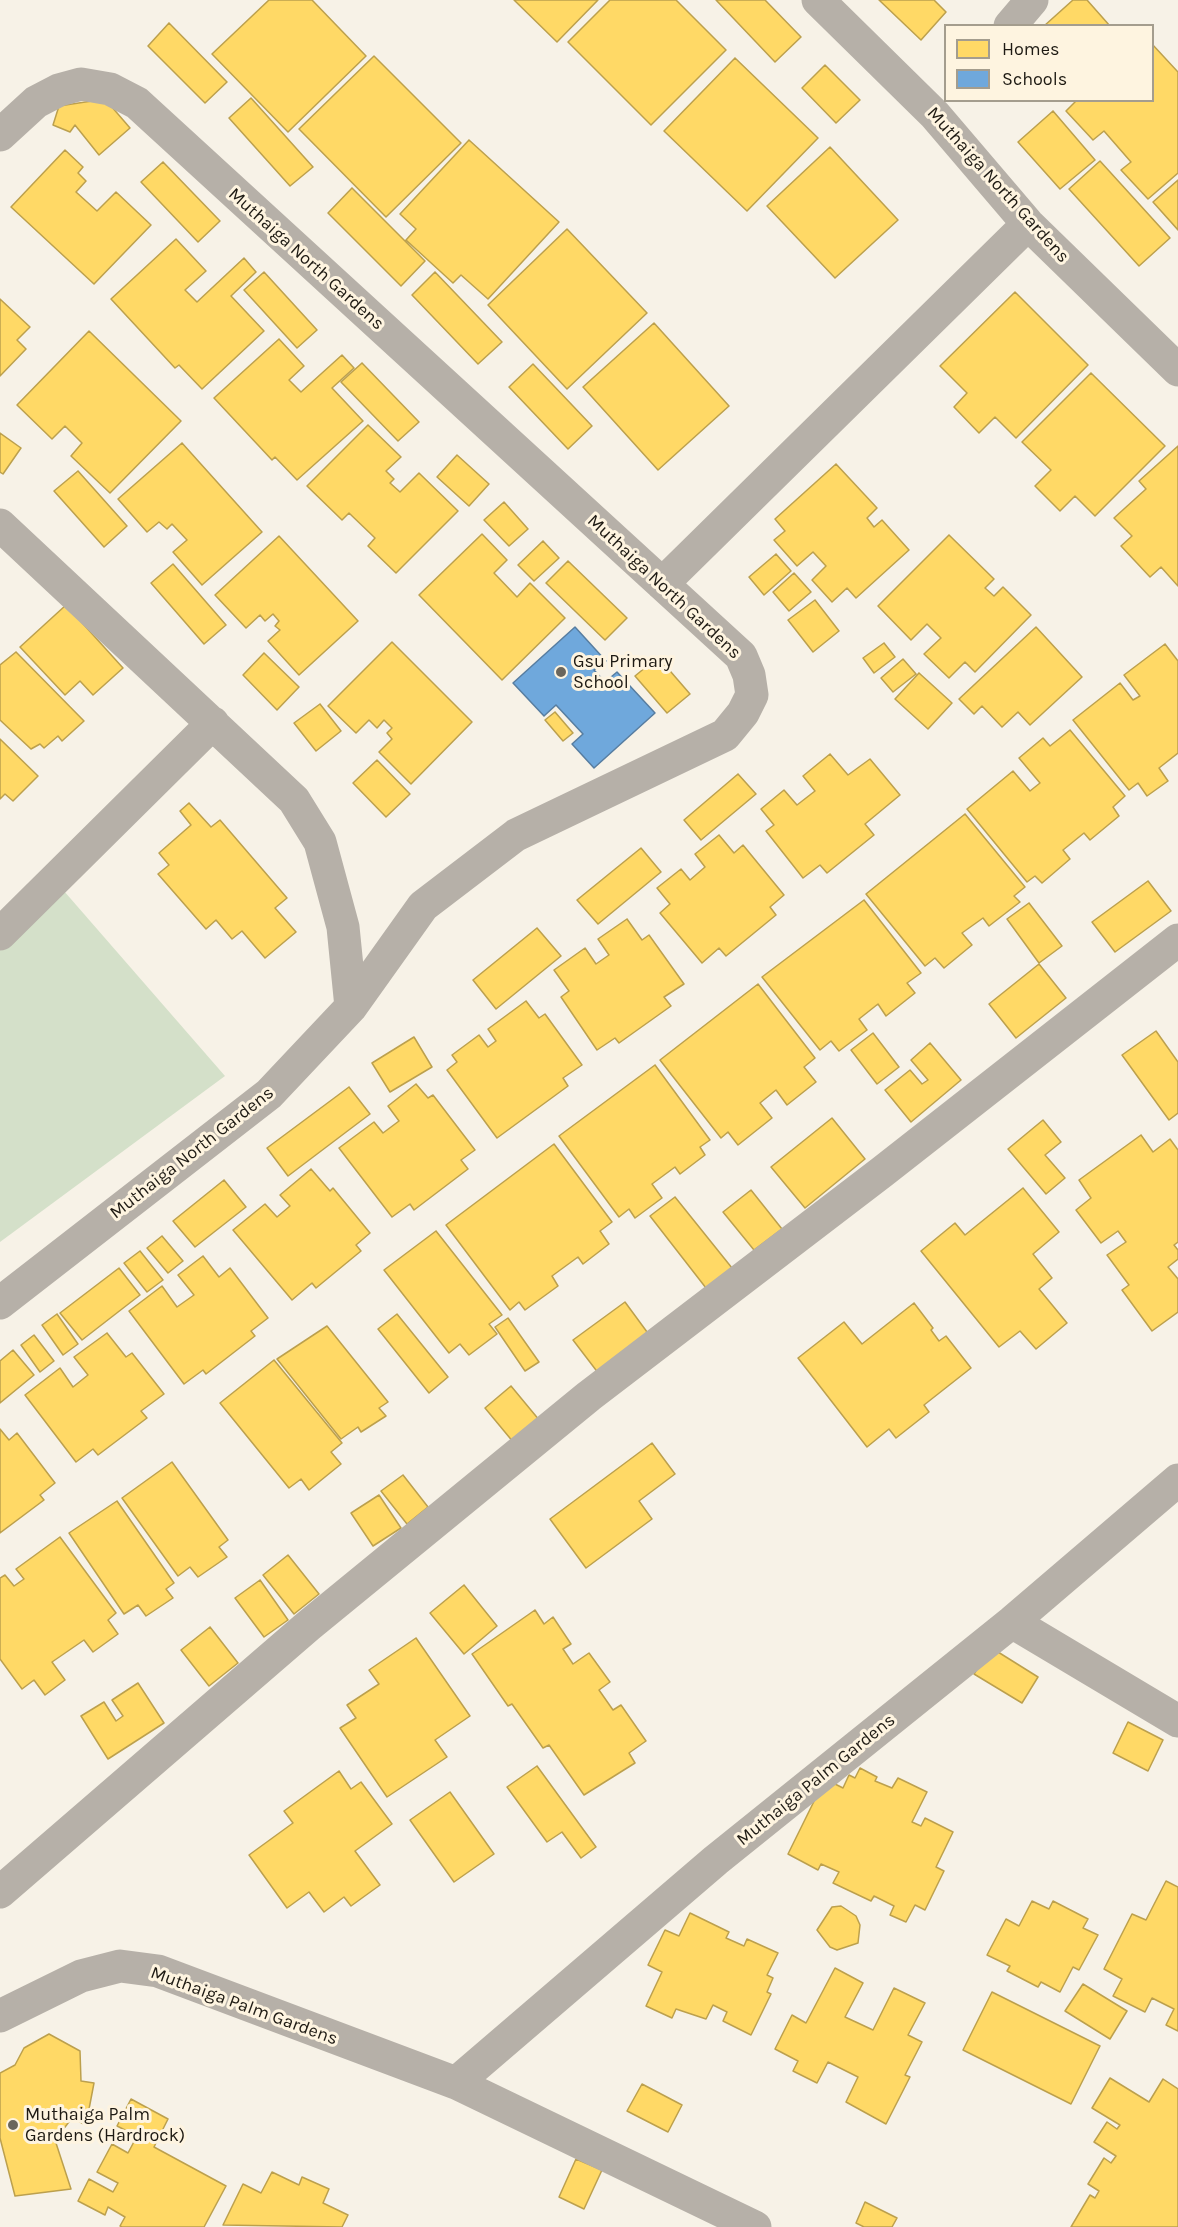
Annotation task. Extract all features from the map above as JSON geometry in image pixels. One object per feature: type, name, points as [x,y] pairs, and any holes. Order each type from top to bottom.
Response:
[{"type":"street","name":"Muthaiga North Gardens","points":[[818,0],[941,108],[1028,224],[1178,370]]},
{"type":"street","points":[[1012,24],[1032,0]]},
{"type":"street","name":"Muthaiga North Gardens","points":[[0,135],[36,102],[58,90],[81,84],[110,89],[137,103],[741,656],[749,675],[752,694],[743,713],[725,735],[516,835],[423,906],[351,1008],[269,1094],[0,1303]]},
{"type":"street","points":[[662,584],[1028,224]]},
{"type":"street","points":[[0,525],[294,800],[320,842],[344,927],[351,1008]]},
{"type":"street","points":[[0,934],[213,723]]},
{"type":"street","points":[[0,1892],[308,1626],[589,1396],[882,1172],[1178,940]]},
{"type":"street","name":"Muthaiga Palm Gardens","points":[[456,2083],[716,1860],[1012,1622],[1178,1480]]},
{"type":"street","points":[[1012,1622],[1178,1721]]},
{"type":"street","name":"Muthaiga Palm Gardens","points":[[0,2016],[81,1976],[120,1966],[158,1971],[456,2083],[755,2227]]},
{"type":"green space","points":[[57,883],[225,1076],[0,1242],[0,939]]},
{"type":"building: Homes","points":[[269,0],[312,0],[366,56],[288,132],[212,54]]},
{"type":"building: Homes","points":[[514,0],[598,0],[557,42]]},
{"type":"building: Homes","points":[[610,0],[676,0],[726,50],[651,125],[568,42]]},
{"type":"building: Homes","points":[[716,0],[765,0],[801,37],[775,62]]},
{"type":"building: Homes","points":[[879,0],[934,0],[946,12],[921,40]]},
{"type":"building: Homes","points":[[1073,0],[1087,0],[1108,24],[1046,24]]},
{"type":"building: Homes","points":[[169,23],[227,82],[205,103],[148,46]]},
{"type":"building: Homes","points":[[1154,46],[1178,72],[1178,173],[1148,199],[1121,170],[1131,162],[1104,131],[1093,140],[1066,111],[1075,102],[1154,102]]},
{"type":"building: Homes","points":[[374,56],[461,143],[386,217],[299,129]]},
{"type":"building: Homes","points":[[735,58],[818,138],[747,211],[664,131]]},
{"type":"building: Homes","points":[[825,65],[860,100],[836,123],[802,88]]},
{"type":"building: Homes","points":[[251,98],[313,167],[290,186],[229,118]]},
{"type":"building: Homes","points":[[105,99],[130,128],[99,155],[75,125],[70,132],[53,125],[59,106]]},
{"type":"building: Homes","points":[[1053,111],[1095,160],[1060,189],[1018,142]]},
{"type":"building: Homes","points":[[469,140],[559,222],[488,299],[461,275],[453,283],[406,240],[416,229],[400,214]]},
{"type":"building: Homes","points":[[830,147],[898,220],[835,278],[767,206]]},
{"type":"building: Homes","points":[[65,150],[83,167],[78,173],[86,181],[76,192],[97,211],[116,192],[151,225],[94,284],[11,207]]},
{"type":"building: Homes","points":[[1100,161],[1170,238],[1139,266],[1069,189]]},
{"type":"building: Homes","points":[[163,162],[220,221],[198,242],[141,182]]},
{"type":"building: Homes","points":[[1178,180],[1178,230],[1153,202]]},
{"type":"building: Homes","points":[[352,188],[425,261],[401,286],[328,213]]},
{"type":"building: Homes","points":[[567,229],[647,313],[567,389],[488,305]]},
{"type":"building: Homes","points":[[176,239],[206,271],[185,290],[197,302],[244,258],[256,272],[231,296],[264,331],[202,389],[179,365],[175,368],[111,299]]},
{"type":"building: Homes","points":[[264,272],[317,330],[297,348],[244,290]]},
{"type":"building: Homes","points":[[435,272],[502,342],[478,364],[412,295]]},
{"type":"building: Homes","points":[[1015,292],[1088,365],[1016,438],[995,417],[979,433],[954,407],[967,393],[940,366]]},
{"type":"building: Homes","points":[[0,299],[30,327],[17,340],[26,349],[0,376]]},
{"type":"building: Homes","points":[[654,323],[729,406],[658,470],[583,387]]},
{"type":"building: Homes","points":[[89,331],[181,421],[110,493],[71,456],[82,443],[65,426],[52,439],[17,405]]},
{"type":"building: Homes","points":[[279,339],[304,366],[289,380],[301,392],[342,355],[354,368],[332,388],[363,421],[297,480],[275,457],[272,460],[214,398]]},
{"type":"building: Homes","points":[[362,363],[419,422],[398,441],[341,382]]},
{"type":"building: Homes","points":[[533,364],[592,426],[568,449],[509,387]]},
{"type":"building: Homes","points":[[1091,373],[1165,446],[1095,516],[1075,496],[1060,511],[1035,486],[1051,470],[1022,442]]},
{"type":"building: Homes","points":[[368,425],[401,457],[386,471],[394,479],[390,483],[400,492],[419,473],[458,511],[396,573],[368,546],[375,538],[349,513],[342,520],[307,486]]},
{"type":"building: Homes","points":[[0,433],[21,448],[3,474],[0,472]]},
{"type":"building: Homes","points":[[182,443],[262,532],[202,585],[173,552],[187,540],[172,524],[167,529],[159,522],[147,532],[118,499]]},
{"type":"building: Homes","points":[[1178,446],[1178,586],[1161,567],[1150,577],[1121,546],[1132,536],[1114,518],[1146,489],[1139,481]]},
{"type":"building: Homes","points":[[457,455],[489,484],[469,506],[437,477]]},
{"type":"building: Homes","points":[[836,464],[877,508],[867,518],[874,527],[882,520],[909,550],[856,598],[847,588],[832,602],[812,580],[826,566],[813,552],[797,566],[774,540],[785,531],[775,519]]},
{"type":"building: Homes","points":[[78,471],[127,526],[104,547],[54,491]]},
{"type":"building: Homes","points":[[504,502],[528,529],[509,546],[484,520]]},
{"type":"building: Homes","points":[[482,534],[507,560],[494,573],[517,597],[530,583],[565,618],[502,680],[419,595]]},
{"type":"building: Homes","points":[[949,535],[994,579],[985,588],[994,596],[1003,587],[1031,615],[975,672],[965,662],[949,678],[924,654],[941,638],[927,624],[911,640],[878,606]]},
{"type":"building: Homes","points":[[279,536],[358,621],[299,675],[268,641],[280,630],[275,626],[279,621],[273,614],[265,621],[260,615],[246,628],[215,595]]},
{"type":"building: Homes","points":[[543,541],[559,558],[534,581],[518,565]]},
{"type":"building: Homes","points":[[776,554],[791,571],[764,595],[749,577]]},
{"type":"building: Homes","points":[[568,561],[627,618],[605,640],[546,583]]},
{"type":"building: Homes","points":[[173,564],[226,625],[204,644],[151,583]]},
{"type":"building: Homes","points":[[794,573],[811,592],[789,611],[773,592]]},
{"type":"building: Homes","points":[[815,600],[839,631],[813,652],[788,620]]},
{"type":"building: Homes","points":[[66,605],[123,668],[93,695],[80,681],[65,695],[20,647]]},
{"type":"building: Homes","points":[[1036,627],[1082,677],[1030,725],[1018,712],[1002,727],[982,706],[974,714],[959,699]]},
{"type":"building: Homes","points":[[392,642],[472,722],[411,784],[379,752],[392,739],[387,733],[392,728],[384,720],[377,728],[369,720],[356,733],[328,706]]},
{"type":"building: Homes","points":[[884,643],[895,657],[874,673],[863,658]]},
{"type":"building: Homes","points":[[1165,644],[1178,661],[1178,753],[1159,768],[1168,781],[1147,796],[1138,783],[1129,790],[1073,720],[1120,683],[1133,700],[1140,696],[1124,675]]},
{"type":"building: Homes","points":[[16,652],[84,721],[62,741],[58,736],[44,748],[40,744],[31,749],[0,720],[0,665]]},
{"type":"building: Homes","points":[[264,653],[299,687],[277,710],[243,675]]},
{"type":"building: Homes","points":[[658,657],[690,694],[667,713],[635,676]]},
{"type":"building: Homes","points":[[903,659],[916,674],[893,692],[881,678]]},
{"type":"building: Homes","points":[[919,673],[952,703],[928,729],[895,699]]},
{"type":"building: Homes","points":[[320,704],[341,731],[316,751],[294,723]]},
{"type":"building: Homes","points":[[555,712],[573,733],[563,741],[545,720]]},
{"type":"building: Homes","points":[[1070,730],[1125,796],[1113,807],[1119,816],[1090,840],[1084,833],[1063,850],[1070,859],[1042,883],[1035,876],[1027,882],[967,809],[1013,771],[1030,791],[1040,783],[1019,758],[1043,738],[1050,746]]},
{"type":"building: Homes","points":[[0,739],[38,776],[13,801],[5,794],[0,799]]},
{"type":"building: Homes","points":[[830,754],[848,775],[870,759],[900,795],[865,824],[874,835],[827,873],[820,865],[803,878],[766,831],[774,825],[761,809],[784,790],[797,805],[815,791],[803,776]]},
{"type":"building: Homes","points":[[377,760],[410,794],[386,817],[353,783]]},
{"type":"building: Homes","points":[[738,774],[756,794],[701,840],[684,820]]},
{"type":"building: Homes","points":[[189,803],[211,827],[220,820],[287,898],[275,908],[296,932],[265,958],[242,931],[232,939],[216,920],[206,929],[158,874],[169,865],[159,853],[191,825],[180,811]]},
{"type":"building: Homes","points":[[965,814],[1025,887],[1014,896],[1020,902],[989,926],[983,918],[962,933],[972,945],[944,968],[935,958],[925,966],[866,894]]},
{"type":"building: Homes","points":[[719,835],[734,853],[743,845],[784,895],[770,907],[776,915],[726,956],[719,948],[702,963],[660,913],[670,904],[657,888],[681,869],[690,880],[705,867],[695,854]]},
{"type":"building: Homes","points":[[641,848],[661,872],[598,924],[577,900]]},
{"type":"building: Homes","points":[[1148,881],[1171,911],[1115,952],[1092,922]]},
{"type":"building: Homes","points":[[864,900],[921,973],[907,983],[915,993],[886,1016],[878,1004],[859,1019],[867,1030],[839,1051],[831,1041],[820,1050],[762,977]]},
{"type":"building: Homes","points":[[1029,903],[1062,946],[1039,963],[1007,919]]},
{"type":"building: Homes","points":[[627,919],[642,940],[649,935],[684,984],[664,997],[671,1006],[619,1043],[615,1038],[597,1050],[561,997],[569,991],[554,970],[585,948],[596,964],[609,955],[598,939]]},
{"type":"building: Homes","points":[[537,928],[561,956],[496,1009],[473,980]]},
{"type":"building: Homes","points":[[1039,964],[1066,998],[1016,1038],[989,1004]]},
{"type":"building: Homes","points":[[758,984],[815,1058],[804,1067],[816,1082],[787,1105],[776,1090],[760,1103],[772,1118],[738,1145],[728,1132],[721,1138],[660,1060]]},
{"type":"building: Homes","points":[[526,1001],[539,1018],[545,1014],[582,1065],[563,1078],[568,1086],[497,1138],[447,1070],[457,1062],[452,1055],[479,1035],[488,1047],[496,1041],[488,1029]]},
{"type":"building: Homes","points":[[1156,1031],[1178,1062],[1178,1113],[1169,1120],[1122,1055]]},
{"type":"building: Homes","points":[[873,1033],[899,1067],[877,1084],[851,1050]]},
{"type":"building: Homes","points":[[414,1037],[432,1067],[390,1092],[372,1063]]},
{"type":"building: Homes","points":[[930,1043],[961,1080],[911,1122],[885,1090],[910,1070],[922,1084],[928,1080],[911,1060]]},
{"type":"building: Homes","points":[[655,1065],[710,1140],[700,1147],[705,1155],[680,1174],[675,1167],[652,1184],[662,1198],[635,1218],[629,1209],[619,1217],[559,1136]]},
{"type":"building: Homes","points":[[416,1084],[428,1098],[433,1095],[475,1150],[461,1160],[468,1169],[414,1210],[410,1204],[392,1217],[339,1148],[374,1122],[383,1133],[399,1121],[388,1106]]},
{"type":"building: Homes","points":[[349,1087],[370,1114],[288,1176],[267,1148]]},
{"type":"building: Homes","points":[[832,1118],[865,1159],[805,1208],[771,1167]]},
{"type":"building: Homes","points":[[1043,1120],[1061,1142],[1045,1155],[1065,1178],[1046,1194],[1008,1149]]},
{"type":"building: Homes","points":[[1141,1135],[1153,1152],[1170,1139],[1178,1150],[1178,1242],[1174,1245],[1178,1250],[1178,1259],[1168,1267],[1178,1279],[1178,1312],[1152,1331],[1122,1290],[1129,1285],[1107,1255],[1126,1242],[1118,1231],[1101,1243],[1076,1210],[1091,1198],[1079,1180]]},
{"type":"building: Homes","points":[[554,1144],[612,1222],[600,1231],[609,1244],[583,1264],[578,1257],[552,1276],[558,1286],[525,1310],[519,1302],[510,1310],[446,1225]]},
{"type":"building: Homes","points":[[311,1169],[330,1191],[333,1188],[370,1233],[356,1245],[361,1251],[316,1288],[312,1283],[292,1300],[233,1230],[265,1204],[277,1217],[290,1206],[280,1195]]},
{"type":"building: Homes","points":[[224,1180],[246,1207],[195,1247],[173,1221]]},
{"type":"building: Homes","points":[[1023,1188],[1059,1232],[1033,1254],[1052,1278],[1039,1289],[1067,1323],[1036,1349],[1020,1331],[999,1347],[921,1251],[955,1223],[965,1235]]},
{"type":"building: Homes","points":[[751,1190],[782,1229],[754,1250],[723,1212]]},
{"type":"building: Homes","points":[[675,1197],[732,1268],[706,1288],[650,1216]]},
{"type":"building: Homes","points":[[436,1231],[502,1315],[489,1324],[497,1334],[469,1355],[460,1344],[449,1353],[384,1270]]},
{"type":"building: Homes","points":[[162,1236],[183,1261],[168,1273],[147,1248]]},
{"type":"building: Homes","points":[[140,1251],[163,1280],[147,1292],[124,1263]]},
{"type":"building: Homes","points":[[203,1256],[219,1277],[230,1268],[268,1318],[251,1331],[255,1336],[206,1374],[203,1370],[184,1384],[129,1311],[162,1286],[177,1307],[194,1295],[178,1275]]},
{"type":"building: Homes","points":[[119,1268],[140,1295],[82,1340],[60,1313]]},
{"type":"building: Homes","points":[[625,1302],[650,1336],[599,1374],[573,1340]]},
{"type":"building: Homes","points":[[914,1303],[933,1328],[931,1330],[939,1341],[946,1336],[971,1368],[924,1405],[929,1412],[896,1438],[889,1429],[867,1447],[798,1358],[844,1322],[862,1344]]},
{"type":"building: Homes","points":[[57,1314],[78,1344],[63,1355],[42,1325]]},
{"type":"building: Homes","points":[[397,1314],[448,1377],[429,1393],[378,1329]]},
{"type":"building: Homes","points":[[508,1318],[539,1362],[525,1371],[495,1327]]},
{"type":"building: Homes","points":[[327,1326],[388,1402],[379,1408],[386,1416],[361,1432],[358,1427],[341,1439],[277,1359]]},
{"type":"building: Homes","points":[[107,1333],[126,1357],[132,1353],[164,1394],[141,1411],[147,1418],[98,1455],[93,1449],[76,1462],[25,1395],[60,1368],[73,1387],[88,1375],[74,1357]]},
{"type":"building: Homes","points":[[34,1335],[54,1361],[40,1372],[21,1345]]},
{"type":"building: Homes","points":[[13,1350],[34,1375],[0,1403],[0,1361]]},
{"type":"building: Homes","points":[[274,1360],[342,1443],[331,1452],[341,1464],[309,1490],[301,1479],[289,1488],[220,1403]]},
{"type":"building: Homes","points":[[511,1386],[540,1421],[514,1443],[485,1408]]},
{"type":"building: Homes","points":[[0,1429],[9,1440],[17,1433],[55,1483],[40,1495],[44,1500],[0,1533]]},
{"type":"building: Homes","points":[[652,1443],[675,1474],[639,1501],[652,1519],[586,1568],[550,1519]]},
{"type":"building: Homes","points":[[172,1462],[228,1540],[219,1547],[227,1557],[198,1577],[190,1567],[178,1576],[122,1498]]},
{"type":"building: Homes","points":[[403,1475],[428,1507],[407,1524],[381,1491]]},
{"type":"building: Homes","points":[[379,1495],[401,1528],[373,1546],[351,1513]]},
{"type":"building: Homes","points":[[117,1501],[174,1583],[166,1589],[173,1598],[146,1616],[138,1605],[124,1614],[69,1533]]},
{"type":"building: Homes","points":[[60,1537],[116,1613],[108,1620],[118,1634],[93,1652],[84,1640],[52,1662],[65,1680],[45,1695],[34,1680],[22,1689],[0,1659],[0,1578],[5,1575],[14,1586],[24,1579],[16,1569]]},
{"type":"building: Homes","points":[[288,1555],[319,1594],[294,1614],[263,1575]]},
{"type":"building: Homes","points":[[260,1580],[288,1620],[264,1637],[235,1598]]},
{"type":"building: Homes","points":[[464,1585],[497,1626],[464,1654],[430,1613]]},
{"type":"building: Homes","points":[[535,1610],[544,1624],[553,1617],[571,1644],[563,1649],[573,1664],[589,1653],[610,1682],[599,1690],[613,1710],[621,1705],[646,1741],[629,1753],[635,1763],[584,1795],[549,1745],[543,1748],[512,1704],[508,1706],[472,1654]]},
{"type":"building: Homes","points":[[210,1627],[238,1663],[209,1686],[181,1650]]},
{"type":"building: Homes","points":[[416,1638],[470,1716],[435,1740],[447,1757],[387,1797],[340,1728],[356,1718],[347,1705],[379,1684],[369,1670]]},
{"type":"building: Homes","points":[[990,1647],[1038,1677],[1022,1703],[974,1674]]},
{"type":"building: Homes","points":[[138,1683],[164,1723],[108,1759],[81,1716],[104,1702],[116,1721],[123,1716],[112,1700]]},
{"type":"building: Homes","points":[[1128,1722],[1163,1740],[1148,1771],[1113,1753]]},
{"type":"building: Homes","points":[[537,1766],[596,1847],[581,1858],[562,1832],[547,1842],[507,1787]]},
{"type":"building: Homes","points":[[860,1768],[877,1777],[875,1781],[892,1788],[898,1778],[927,1792],[912,1822],[921,1826],[925,1818],[953,1832],[936,1867],[944,1871],[925,1910],[915,1905],[906,1922],[890,1915],[894,1906],[874,1896],[871,1901],[833,1883],[839,1872],[821,1864],[818,1870],[788,1854],[825,1779],[843,1788],[849,1775],[855,1778]]},
{"type":"building: Homes","points":[[339,1771],[351,1789],[361,1782],[392,1824],[355,1851],[380,1885],[351,1906],[344,1897],[324,1912],[309,1892],[287,1908],[249,1855],[293,1823],[284,1811]]},
{"type":"building: Homes","points":[[450,1792],[494,1854],[454,1882],[410,1820]]},
{"type":"building: Homes","points":[[1166,1881],[1178,1887],[1178,2031],[1166,2025],[1174,2009],[1152,1998],[1145,2012],[1113,1996],[1122,1979],[1104,1969],[1132,1914],[1146,1920]]},
{"type":"building: Homes","points":[[1032,1901],[1049,1909],[1053,1901],[1088,1919],[1083,1928],[1098,1935],[1079,1970],[1073,1967],[1060,1992],[1041,1982],[1038,1987],[1007,1971],[1010,1966],[987,1955],[1006,1919],[1019,1926]]},
{"type":"building: Homes","points":[[841,1906],[856,1916],[860,1925],[858,1943],[837,1950],[830,1947],[817,1930],[832,1907]]},
{"type":"building: Homes","points":[[690,1913],[729,1932],[726,1938],[744,1946],[747,1939],[778,1953],[767,1975],[773,1978],[767,1992],[771,1994],[751,2035],[723,2021],[727,2012],[713,2005],[706,2019],[676,2009],[672,2018],[646,2006],[662,1972],[648,1965],[665,1930],[679,1936]]},
{"type":"building: Homes","points":[[835,1968],[863,1983],[845,2017],[873,2030],[894,1988],[925,2003],[908,2035],[922,2042],[905,2075],[910,2077],[886,2124],[846,2102],[858,2077],[828,2062],[817,2083],[793,2071],[798,2061],[775,2049],[792,2015],[806,2023]]},
{"type":"building: Homes","points":[[1083,1984],[1127,2011],[1110,2039],[1065,2011]]},
{"type":"building: Homes","points":[[992,1992],[1100,2046],[1071,2104],[963,2050]]},
{"type":"building: Homes","points":[[49,2034],[80,2051],[81,2081],[94,2083],[86,2125],[72,2118],[55,2140],[71,2189],[15,2196],[0,2138],[0,2073],[15,2065],[24,2048]]},
{"type":"building: Homes","points":[[1110,2078],[1149,2102],[1163,2079],[1178,2089],[1178,2227],[1071,2227],[1090,2195],[1095,2198],[1099,2191],[1088,2184],[1104,2158],[1111,2163],[1116,2156],[1094,2142],[1107,2122],[1117,2129],[1120,2125],[1092,2108]]},
{"type":"building: Homes","points":[[642,2084],[682,2105],[668,2132],[627,2111]]},
{"type":"building: Homes","points":[[131,2099],[168,2119],[154,2147],[226,2186],[204,2227],[122,2227],[120,2226],[125,2217],[108,2207],[105,2215],[78,2201],[89,2179],[113,2192],[118,2183],[97,2172],[112,2144],[128,2153],[137,2136],[117,2126]]},
{"type":"building: Homes","points":[[576,2159],[602,2170],[584,2209],[559,2197]]},
{"type":"building: Homes","points":[[272,2172],[299,2185],[302,2177],[329,2189],[323,2203],[348,2215],[342,2227],[223,2225],[243,2184],[261,2193]]},
{"type":"building: Homes","points":[[865,2202],[897,2218],[892,2227],[864,2227],[856,2223]]},
{"type":"building: Schools","points":[[575,627],[606,661],[594,670],[605,682],[617,672],[655,713],[594,768],[572,744],[583,734],[556,705],[544,716],[513,683]]},
{"type":"place","name":"Gsu Primary School","points":[[561,672]]},
{"type":"place","name":"Muthaiga Palm Gardens (Hardrock)","points":[[13,2125]]}]
